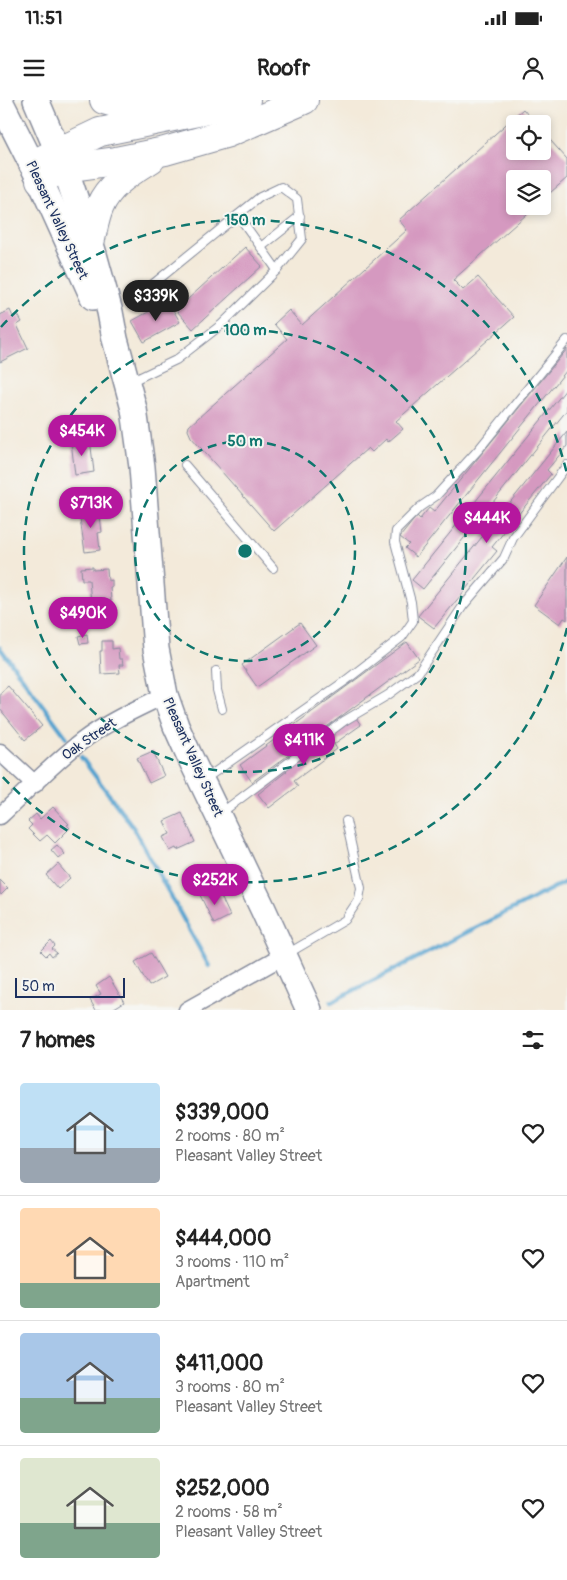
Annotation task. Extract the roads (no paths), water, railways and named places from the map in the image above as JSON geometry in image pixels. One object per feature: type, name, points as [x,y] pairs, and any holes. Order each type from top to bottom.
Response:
[{"type":"highway","points":[[104,100],[118,104],[156,108],[213,109]]},
{"type":"highway","points":[[36,172],[62,160],[100,132],[213,109],[246,100]]},
{"type":"highway","points":[[62,160],[116,161],[165,151],[228,133],[304,100]]},
{"type":"highway","points":[[90,243],[100,206],[111,187],[130,172],[165,151]]},
{"type":"main road","name":"Pleasant Valley Street","points":[[0,100],[36,172],[88,287],[115,339]]},
{"type":"main road","name":"Pleasant Valley Street","points":[[36,100],[62,160],[90,243],[110,312],[115,339],[134,409],[140,451],[156,649],[165,695],[176,726],[201,782],[285,955],[309,1010]]},
{"type":"street","name":"Oak Street","points":[[0,816],[60,759],[83,740],[165,695]]},
{"type":"street","points":[[0,752],[35,784]]},
{"type":"street","points":[[186,1010],[285,955]]},
{"type":"lane","points":[[127,384],[176,360],[221,325],[277,270],[302,240],[297,199],[281,188],[260,197],[153,284]]},
{"type":"lane","points":[[238,215],[277,270]]},
{"type":"lane","points":[[261,247],[300,216]]},
{"type":"lane","points":[[201,782],[345,680],[402,637],[413,621],[411,602],[395,542],[396,531],[420,507],[436,496],[479,449],[567,340]]},
{"type":"lane","points":[[185,465],[272,568]]},
{"type":"lane","points":[[218,816],[344,721],[388,695],[418,673],[463,606],[504,558],[513,538],[567,465]]},
{"type":"lane","points":[[216,671],[217,690],[222,709]]},
{"type":"lane","points":[[285,955],[345,920],[358,899],[361,888],[346,821]]},
{"type":"waterway","points":[[0,648],[67,738]]},
{"type":"waterway","points":[[81,757],[133,827],[209,966]]},
{"type":"waterway","points":[[331,1002],[567,881]]}]
